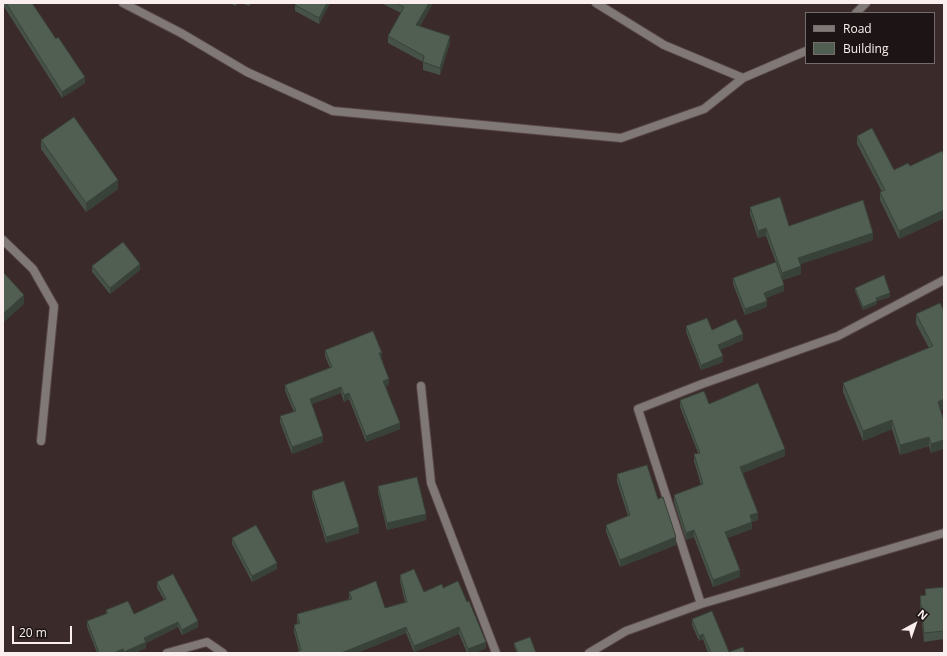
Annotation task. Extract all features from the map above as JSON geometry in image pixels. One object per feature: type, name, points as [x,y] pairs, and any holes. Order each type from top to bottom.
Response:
[{"type":"street","points":[[123,3],[181,33],[247,72],[333,111],[621,138],[704,109],[743,78],[805,51]]},
{"type":"street","points":[[596,3],[664,45],[743,78]]},
{"type":"street","points":[[857,12],[866,3]]},
{"type":"street","points":[[3,240],[33,269],[54,306],[41,441]]},
{"type":"street","points":[[701,604],[638,409],[702,384],[838,336],[944,280]]},
{"type":"street","points":[[421,386],[431,483],[496,653]]},
{"type":"street","points":[[589,653],[626,631],[701,604],[944,533]]},
{"type":"street","points":[[167,653],[207,642],[223,653]]},
{"type":"building","points":[[6,3],[32,3],[56,39],[58,37],[85,77],[62,92]]},
{"type":"building","points":[[296,3],[327,3],[319,18],[295,5]]},
{"type":"building","points":[[396,3],[429,3],[416,25],[450,36],[440,68],[423,62],[424,56],[388,36],[404,7]]},
{"type":"building","points":[[74,117],[118,180],[86,203],[41,140]]},
{"type":"building","points":[[872,128],[894,170],[908,163],[910,166],[942,151],[944,156],[944,210],[899,231],[880,192],[885,190],[857,136]]},
{"type":"building","points":[[780,197],[789,226],[863,200],[873,233],[798,258],[801,266],[782,273],[766,228],[758,231],[750,207]]},
{"type":"building","points":[[123,242],[140,264],[110,288],[92,266]]},
{"type":"building","points":[[776,262],[784,285],[764,293],[767,301],[745,309],[733,278]]},
{"type":"building","points":[[3,272],[24,295],[3,314]]},
{"type":"building","points":[[884,275],[890,293],[876,298],[877,301],[863,307],[855,288]]},
{"type":"building","points":[[940,303],[944,311],[944,399],[938,402],[944,421],[944,440],[931,444],[929,437],[900,445],[892,420],[863,431],[843,383],[933,346],[916,314]]},
{"type":"building","points":[[707,318],[712,330],[736,319],[743,334],[718,345],[723,356],[701,365],[686,326]]},
{"type":"building","points":[[373,331],[382,353],[379,353],[389,379],[383,381],[400,423],[366,436],[349,393],[344,395],[341,387],[310,399],[323,436],[292,447],[280,416],[296,411],[285,385],[332,367],[325,350]]},
{"type":"building","points":[[758,383],[785,449],[740,467],[758,513],[750,515],[752,522],[725,532],[740,570],[713,580],[694,530],[686,533],[674,495],[703,484],[694,454],[700,453],[680,400],[704,391],[709,404]]},
{"type":"building","points":[[647,465],[658,499],[663,497],[676,537],[620,560],[606,525],[630,515],[617,474]]},
{"type":"building","points":[[417,477],[426,514],[387,523],[378,486]]},
{"type":"building","points":[[344,481],[359,527],[326,537],[312,491]]},
{"type":"building","points":[[256,525],[277,563],[252,576],[232,538]]},
{"type":"building","points":[[414,569],[424,592],[442,584],[443,588],[458,581],[467,602],[469,601],[486,642],[468,649],[459,627],[414,646],[406,627],[341,653],[295,653],[301,650],[294,625],[300,623],[297,614],[352,599],[349,592],[376,581],[385,608],[407,602],[400,575]]},
{"type":"building","points":[[173,574],[198,621],[182,630],[178,622],[144,638],[146,642],[124,652],[123,649],[113,653],[99,653],[87,621],[108,613],[106,610],[128,601],[134,614],[166,599],[157,582]]},
{"type":"building","points":[[944,587],[944,631],[924,633],[920,596],[926,595],[925,589]]},
{"type":"building","points":[[712,611],[729,652],[743,647],[745,653],[711,653],[703,634],[699,636],[692,619]]},
{"type":"building","points":[[530,637],[536,653],[518,653],[514,643]]}]
